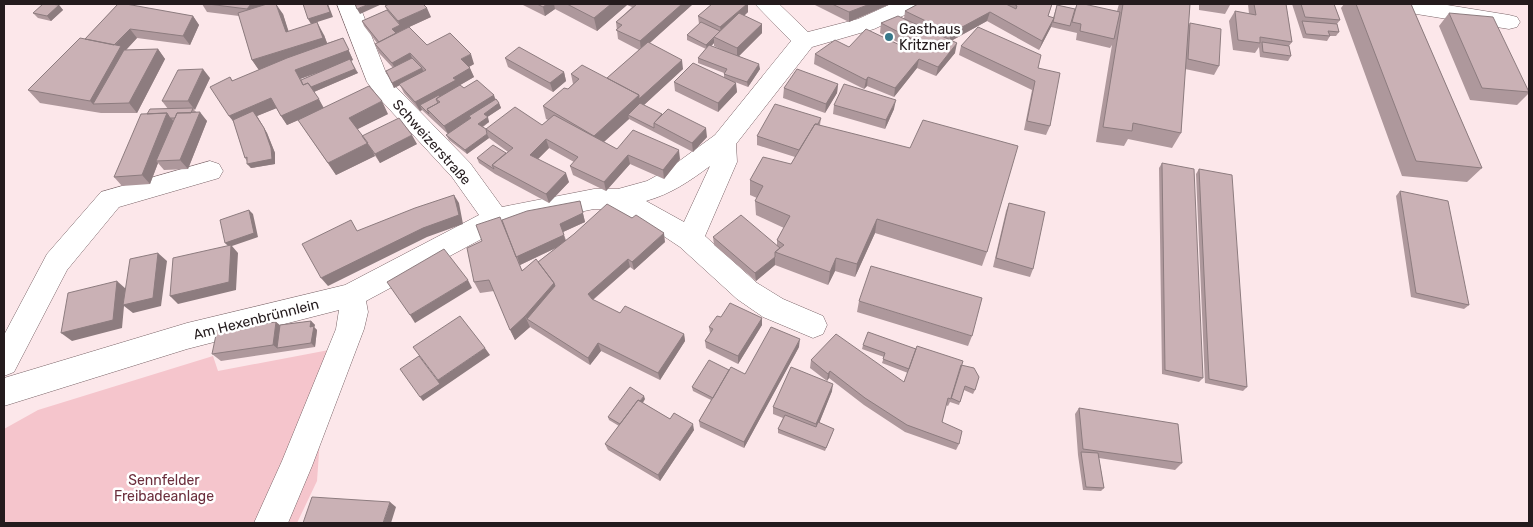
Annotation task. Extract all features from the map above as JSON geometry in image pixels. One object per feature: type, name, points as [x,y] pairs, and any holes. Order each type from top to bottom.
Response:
[{"type":"street","name":"Schweizerstraße","points":[[348,4],[375,76],[387,92],[460,170],[496,219]]},
{"type":"street","points":[[766,4],[804,41]]},
{"type":"street","points":[[496,219],[594,199],[618,199],[654,189],[676,177],[724,142],[804,41],[866,24],[910,4]]},
{"type":"street","points":[[1398,4],[1509,22]]},
{"type":"street","points":[[690,239],[724,162],[724,142]]},
{"type":"street","points":[[4,363],[57,262],[110,199],[210,171]]},
{"type":"street","points":[[618,199],[662,221],[690,239],[747,291],[773,308],[813,325]]},
{"type":"street","name":"Am Hexenbrünnlein","points":[[4,392],[187,336],[352,295],[496,219]]},
{"type":"street","points":[[271,523],[296,466],[350,329],[354,312],[352,295]]},
{"type":"green space","name":"Sennfelder Freibadeanlage","points":[[329,350],[317,481],[297,523],[4,523],[4,429],[38,410],[213,356],[218,371]]},
{"type":"building","points":[[43,4],[59,5],[47,16],[33,13]]},
{"type":"building","points":[[118,4],[193,16],[183,36],[130,29],[114,45],[85,39]]},
{"type":"building","points":[[208,4],[251,4],[247,9]]},
{"type":"building","points":[[267,4],[276,4],[286,32],[317,22],[323,38],[252,60],[238,13]]},
{"type":"building","points":[[303,4],[327,4],[330,12],[308,19]]},
{"type":"building","points":[[355,4],[369,4],[357,9]]},
{"type":"building","points":[[389,4],[423,4],[427,8],[398,21],[385,6]]},
{"type":"building","points":[[567,4],[611,4],[594,18]]},
{"type":"building","points":[[637,4],[682,4],[640,41],[616,30],[622,25],[616,22]]},
{"type":"building","points":[[712,4],[747,4],[720,27],[698,16]]},
{"type":"building","points":[[832,4],[870,4],[849,12]]},
{"type":"building","points":[[918,4],[1006,4],[1016,9],[1017,6],[1014,4],[1052,4],[1048,16],[1054,18],[1042,41],[990,12],[951,33],[905,11]]},
{"type":"building","points":[[1077,4],[1120,12],[1114,39],[1080,31],[1081,24],[1072,22]]},
{"type":"building","points":[[1123,4],[1190,4],[1181,133],[1133,123],[1132,131],[1103,127]]},
{"type":"building","points":[[1254,4],[1286,4],[1292,42],[1260,37],[1260,43],[1238,40],[1235,11],[1256,15]]},
{"type":"building","points":[[1301,4],[1334,4],[1340,20],[1305,17]]},
{"type":"building","points":[[1356,4],[1411,4],[1482,168],[1416,161]]},
{"type":"building","points":[[1057,5],[1075,9],[1070,26],[1053,22]]},
{"type":"building","points":[[387,10],[400,25],[392,29],[396,33],[379,42],[362,21]]},
{"type":"building","points":[[739,13],[762,24],[737,48],[714,37]]},
{"type":"building","points":[[1449,13],[1493,17],[1529,92],[1482,88]]},
{"type":"building","points":[[898,16],[957,43],[938,67],[919,59],[895,88],[868,77],[866,80],[815,54],[835,40],[849,47],[866,29],[906,48],[914,40],[881,23]]},
{"type":"building","points":[[1302,21],[1337,24],[1339,32],[1328,31],[1330,36],[1306,34]]},
{"type":"building","points":[[701,22],[720,31],[706,45],[687,35]]},
{"type":"building","points":[[1190,23],[1221,29],[1219,66],[1188,59]]},
{"type":"building","points":[[409,27],[427,45],[450,33],[471,54],[461,59],[470,68],[453,78],[456,80],[415,102],[399,84],[426,70],[410,53],[392,63],[375,44]]},
{"type":"building","points":[[978,27],[1041,55],[1038,68],[1060,73],[1050,126],[1027,121],[1035,81],[961,46]]},
{"type":"building","points":[[80,38],[121,46],[90,101],[28,90]]},
{"type":"building","points":[[343,38],[349,50],[295,70],[303,85],[308,83],[319,99],[281,116],[271,98],[229,116],[210,87],[230,77],[232,81],[287,58]]},
{"type":"building","points":[[648,42],[682,60],[639,99],[639,95],[607,78]]},
{"type":"building","points":[[1262,42],[1289,46],[1291,56],[1263,52]]},
{"type":"building","points":[[709,45],[759,64],[747,82],[724,74],[727,69],[698,58]]},
{"type":"building","points":[[519,47],[564,72],[550,83],[505,58]]},
{"type":"building","points":[[158,49],[129,103],[93,104],[124,50]]},
{"type":"building","points":[[412,58],[422,68],[392,83],[386,71]]},
{"type":"building","points":[[350,59],[355,69],[311,87],[308,83],[303,85],[301,80]]},
{"type":"building","points":[[693,63],[736,83],[718,103],[674,82]]},
{"type":"building","points":[[582,65],[639,95],[594,136],[543,106],[564,88],[568,89],[579,79],[571,74]]},
{"type":"building","points":[[203,69],[188,101],[162,101],[178,70]]},
{"type":"building","points":[[797,69],[838,84],[826,104],[784,88]]},
{"type":"building","points":[[477,80],[494,95],[444,126],[427,109],[440,102],[436,99],[460,85],[464,88]]},
{"type":"building","points":[[844,84],[896,100],[886,120],[834,105]]},
{"type":"building","points":[[369,86],[382,101],[349,118],[368,143],[328,163],[298,120]]},
{"type":"building","points":[[439,95],[436,99],[438,103],[427,109],[429,114],[420,105]]},
{"type":"building","points":[[496,99],[499,103],[484,114],[488,117],[478,124],[486,129],[487,134],[465,150],[446,135],[471,118],[469,116]]},
{"type":"building","points":[[640,103],[662,114],[654,123],[654,128],[628,115]]},
{"type":"building","points":[[775,104],[821,118],[818,124],[815,124],[799,150],[757,136]]},
{"type":"building","points":[[515,107],[542,125],[554,115],[617,149],[633,130],[679,150],[663,170],[628,155],[604,182],[570,166],[578,157],[546,139],[530,155],[566,173],[546,194],[492,165],[513,148],[486,129]]},
{"type":"building","points":[[193,108],[191,113],[177,113],[175,118],[170,118],[167,113],[147,114],[150,109]]},
{"type":"building","points":[[668,109],[706,128],[692,143],[654,123]]},
{"type":"building","points":[[253,111],[264,128],[271,148],[272,159],[247,164],[247,157],[245,158],[233,120]]},
{"type":"building","points":[[200,112],[180,160],[156,161],[177,113]]},
{"type":"building","points":[[167,113],[142,175],[114,177],[141,114]]},
{"type":"building","points":[[399,118],[412,135],[375,154],[362,136]]},
{"type":"building","points":[[923,120],[1018,146],[987,252],[877,219],[857,264],[836,258],[830,272],[775,252],[784,245],[777,240],[790,216],[755,201],[763,186],[750,180],[763,157],[791,164],[815,124],[910,148]]},
{"type":"building","points":[[493,145],[506,153],[492,165],[494,169],[477,158]]},
{"type":"building","points":[[1162,163],[1194,169],[1203,378],[1165,370]]},
{"type":"building","points":[[1199,169],[1232,175],[1247,387],[1209,379]]},
{"type":"building","points":[[1400,191],[1448,201],[1469,305],[1416,293]]},
{"type":"building","points":[[454,195],[459,215],[423,228],[321,278],[302,244],[351,220],[357,231]]},
{"type":"building","points":[[580,201],[583,213],[560,224],[564,235],[516,257],[502,220],[527,211]]},
{"type":"building","points":[[1009,203],[1045,212],[1033,269],[996,258]]},
{"type":"building","points":[[607,204],[632,218],[636,215],[664,233],[632,262],[628,259],[588,294],[592,299],[620,313],[625,306],[684,334],[658,373],[598,343],[588,358],[527,319],[555,286],[538,262],[574,234]]},
{"type":"building","points":[[249,210],[254,233],[225,243],[220,220]]},
{"type":"building","points":[[741,215],[780,248],[775,252],[775,257],[755,273],[713,237]]},
{"type":"building","points":[[500,217],[522,271],[536,259],[554,283],[510,330],[489,280],[474,282],[467,248],[482,241],[476,225]]},
{"type":"building","points":[[231,245],[229,282],[170,296],[173,258]]},
{"type":"building","points":[[444,249],[468,280],[410,315],[387,282]]},
{"type":"building","points":[[158,253],[153,298],[123,305],[130,259]]},
{"type":"building","points":[[871,266],[982,298],[972,336],[859,301]]},
{"type":"building","points":[[117,281],[113,320],[61,333],[68,293]]},
{"type":"building","points":[[730,303],[762,318],[738,356],[705,341],[713,329],[709,327],[717,316],[721,317]]},
{"type":"building","points":[[460,316],[485,348],[438,380],[413,347]]},
{"type":"building","points":[[311,321],[310,327],[314,326],[311,343],[277,348],[280,325]]},
{"type":"building","points":[[276,322],[273,345],[212,354],[217,330]]},
{"type":"building","points":[[771,327],[800,339],[744,442],[699,421],[731,367],[745,374]]},
{"type":"building","points":[[868,332],[916,349],[909,369],[883,359],[885,353],[863,345]]},
{"type":"building","points":[[836,334],[904,382],[917,346],[963,361],[951,399],[948,398],[942,422],[962,431],[959,444],[907,425],[865,398],[830,371],[828,374],[811,360]]},
{"type":"building","points":[[419,356],[440,384],[420,397],[400,369]]},
{"type":"building","points":[[709,360],[729,370],[713,398],[692,387]]},
{"type":"building","points":[[961,365],[974,368],[979,377],[975,390],[965,386],[960,402],[951,398]]},
{"type":"building","points":[[791,367],[833,384],[816,424],[773,407]]},
{"type":"building","points":[[630,387],[644,396],[640,401],[638,400],[620,424],[608,417]]},
{"type":"building","points":[[638,400],[670,419],[674,413],[693,424],[658,475],[605,444]]},
{"type":"building","points":[[1079,408],[1178,424],[1182,463],[1083,449]]},
{"type":"building","points":[[785,415],[816,427],[818,422],[834,429],[826,448],[778,429]]},
{"type":"building","points":[[1081,452],[1098,453],[1104,488],[1086,487]]},
{"type":"building","points":[[312,497],[390,502],[383,523],[303,523]]},
{"type":"place","name":"Gasthaus Kritzner","points":[[889,37]]}]
